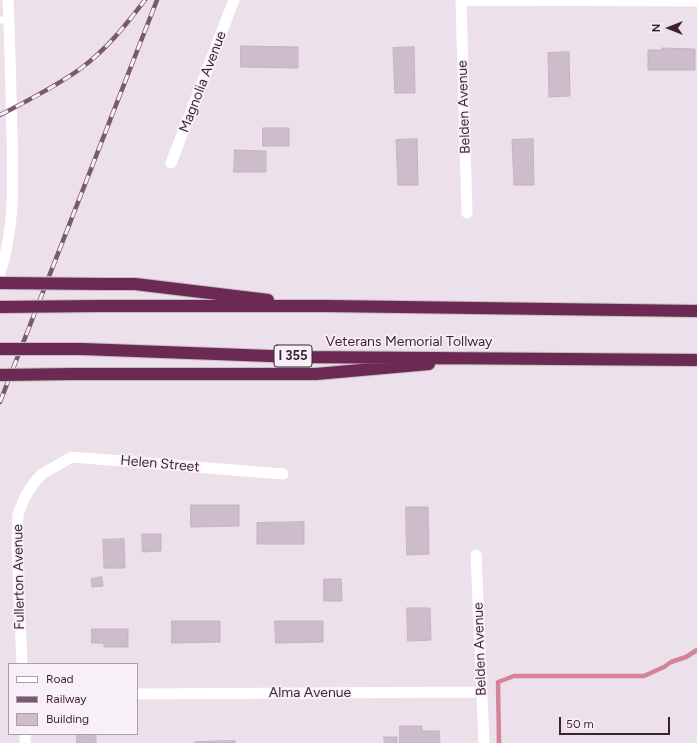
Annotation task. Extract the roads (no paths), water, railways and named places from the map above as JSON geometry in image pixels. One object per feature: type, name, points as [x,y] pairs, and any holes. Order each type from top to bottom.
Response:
[{"type":"highway","points":[[0,283],[135,284],[327,306]]},
{"type":"highway","points":[[0,307],[327,306],[697,311]]},
{"type":"highway","name":"Veterans Memorial Tollway","points":[[0,349],[82,349],[297,356],[697,360]]},
{"type":"highway","points":[[0,375],[316,374],[504,358]]},
{"type":"street","points":[[0,273],[5,258],[11,224],[13,188],[5,20],[8,0]]},
{"type":"street","name":"Magnolia Avenue","points":[[171,163],[234,0]]},
{"type":"street","name":"Belden Avenue","points":[[461,0],[467,214]]},
{"type":"street","points":[[465,0],[697,1]]},
{"type":"street","name":"Helen Street","points":[[42,474],[72,456],[283,474]]},
{"type":"street","name":"Fullerton Avenue","points":[[22,663],[17,547],[18,514],[25,497],[42,474]]},
{"type":"street","name":"Belden Avenue","points":[[476,555],[484,743]]},
{"type":"street","name":"Alma Avenue","points":[[138,694],[482,692]]},
{"type":"waterway","points":[[499,743],[498,682],[514,676],[644,676],[664,667],[671,662],[686,657],[697,650]]},
{"type":"railway","points":[[0,115],[51,88],[89,62],[115,37],[145,0]]},
{"type":"railway","points":[[0,402],[157,0]]}]
